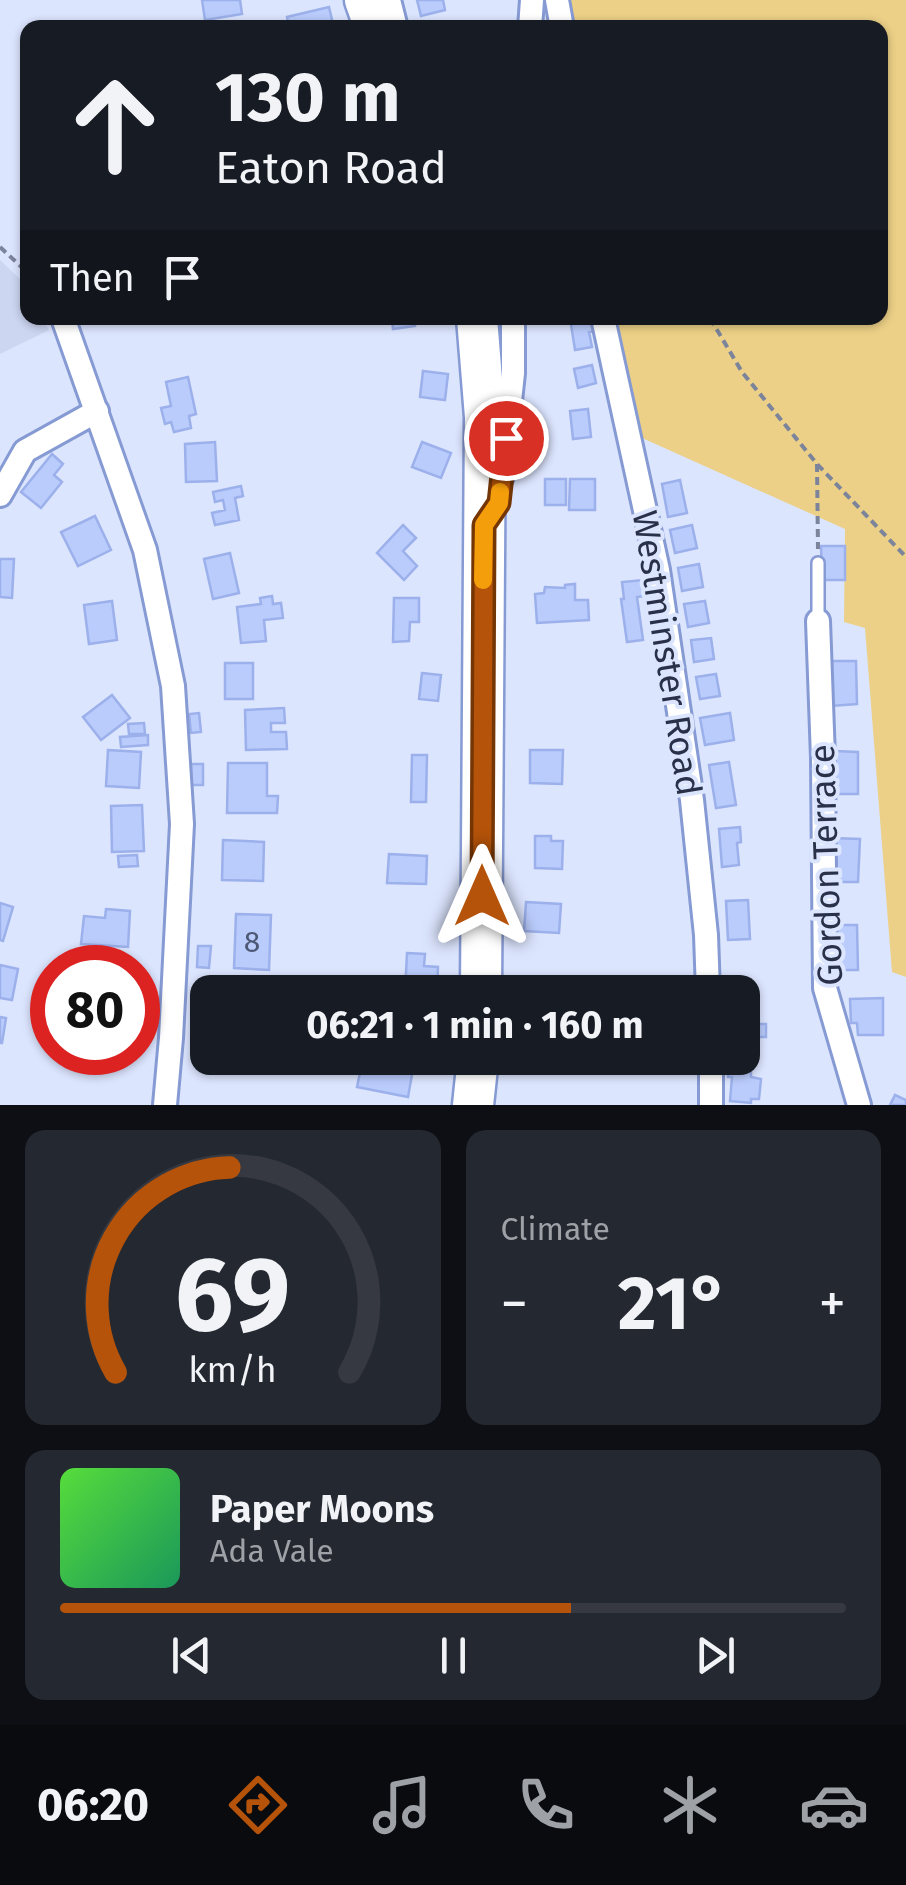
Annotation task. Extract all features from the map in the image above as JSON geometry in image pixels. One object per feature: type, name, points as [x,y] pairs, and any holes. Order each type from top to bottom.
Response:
[{"type":"highway","points":[[478,325],[486,417],[481,975]]},
{"type":"highway","points":[[473,1105],[476,1075]]},
{"type":"street","points":[[66,325],[145,550],[173,686],[182,824],[165,1105]]},
{"type":"street","points":[[484,525],[499,503],[513,373],[513,325]]},
{"type":"street","name":"Westminster Road","points":[[605,325],[658,570],[692,800],[707,975]]},
{"type":"street","points":[[0,495],[25,451],[97,411]]},
{"type":"street","name":"Gordon Terrace","points":[[818,621],[825,988],[859,1105]]},
{"type":"street","points":[[711,1075],[711,1105]]},
{"type":"lane","points":[[818,563],[818,621]]},
{"type":"path","points":[[0,247],[20,266]]},
{"type":"path","points":[[714,325],[742,372],[817,464],[906,558]]},
{"type":"path","points":[[817,464],[818,563]]},
{"type":"shaded area","points":[[548,0],[906,0],[906,977],[892,972],[865,628],[844,622],[845,529],[631,433],[610,325],[888,325],[888,20],[552,20]]},
{"type":"shaded area","points":[[0,260],[20,279],[20,325],[46,325],[49,330],[0,354]]},
{"type":"building","points":[[202,0],[240,0],[242,14],[205,20]]},
{"type":"building","points":[[417,0],[443,0],[445,10],[421,16]]},
{"type":"building","points":[[329,7],[332,20],[288,20],[287,17]]},
{"type":"building","points":[[571,325],[597,325],[598,331],[589,332],[592,347],[575,350]]},
{"type":"building","points":[[592,365],[596,383],[578,388],[574,369]]},
{"type":"building","points":[[423,371],[448,374],[445,400],[420,397]]},
{"type":"building","points":[[188,377],[196,414],[189,416],[191,428],[174,432],[171,422],[165,424],[161,408],[171,406],[166,382]]},
{"type":"building","points":[[588,409],[591,437],[573,439],[570,411]]},
{"type":"building","points":[[215,442],[217,481],[186,482],[185,444]]},
{"type":"building","points":[[422,442],[451,453],[441,478],[412,467]]},
{"type":"building","points":[[52,454],[63,464],[54,475],[62,482],[41,508],[21,492]]},
{"type":"building","points":[[545,479],[566,479],[566,505],[545,505]]},
{"type":"building","points":[[570,479],[595,479],[595,510],[569,510]]},
{"type":"building","points":[[680,480],[687,513],[668,517],[662,484]]},
{"type":"building","points":[[241,486],[243,496],[235,498],[239,520],[215,525],[212,513],[225,510],[223,500],[215,502],[213,492]]},
{"type":"building","points":[[95,516],[111,550],[78,566],[61,532]]},
{"type":"building","points":[[403,525],[416,538],[403,551],[417,566],[404,580],[377,553]]},
{"type":"building","points":[[692,525],[697,548],[675,553],[670,530]]},
{"type":"building","points":[[821,546],[845,546],[845,580],[822,580]]},
{"type":"building","points":[[230,553],[239,593],[213,599],[204,559]]},
{"type":"building","points":[[0,559],[14,559],[12,598],[0,597]]},
{"type":"building","points":[[699,564],[703,587],[682,591],[678,568]]},
{"type":"building","points":[[643,580],[646,596],[637,597],[643,640],[627,642],[622,582]]},
{"type":"building","points":[[575,584],[575,600],[588,600],[589,620],[537,623],[535,594],[544,593],[545,587]]},
{"type":"building","points":[[272,596],[273,604],[281,603],[283,618],[264,620],[266,641],[241,643],[237,607],[261,604],[260,598]]},
{"type":"building","points":[[394,598],[419,598],[419,622],[410,622],[409,641],[393,642]]},
{"type":"building","points":[[112,601],[117,640],[89,644],[84,605]]},
{"type":"building","points":[[705,601],[709,623],[688,627],[684,604]]},
{"type":"building","points":[[711,638],[714,659],[694,662],[691,640]]},
{"type":"building","points":[[830,661],[856,661],[857,704],[831,706]]},
{"type":"building","points":[[225,663],[253,663],[253,699],[225,699]]},
{"type":"building","points":[[422,673],[441,675],[438,701],[419,699]]},
{"type":"building","points":[[716,674],[720,696],[700,699],[696,677]]},
{"type":"building","points":[[112,695],[130,718],[101,740],[83,717]]},
{"type":"building","points":[[284,708],[285,723],[271,723],[271,732],[286,732],[287,749],[246,750],[245,710]]},
{"type":"building","points":[[199,713],[201,732],[191,733],[189,714]]},
{"type":"building","points":[[730,713],[734,740],[705,745],[700,718]]},
{"type":"building","points":[[144,723],[145,734],[129,734],[128,724]]},
{"type":"building","points":[[148,735],[148,745],[121,747],[120,737]]},
{"type":"building","points":[[108,750],[141,752],[139,788],[106,786]]},
{"type":"building","points":[[530,750],[563,750],[562,784],[530,783]]},
{"type":"building","points":[[833,751],[858,752],[858,794],[834,794]]},
{"type":"building","points":[[412,755],[427,755],[426,802],[411,802]]},
{"type":"building","points":[[729,762],[736,805],[716,808],[709,765]]},
{"type":"building","points":[[228,763],[267,763],[267,796],[278,796],[277,813],[227,813]]},
{"type":"building","points":[[191,764],[203,764],[203,785],[191,785]]},
{"type":"building","points":[[142,805],[144,851],[112,852],[111,806]]},
{"type":"building","points":[[740,827],[739,865],[722,867],[719,829]]},
{"type":"building","points":[[535,836],[563,841],[562,869],[535,868]]},
{"type":"building","points":[[832,838],[860,839],[858,882],[830,882]]},
{"type":"building","points":[[223,840],[264,842],[263,881],[222,880]]},
{"type":"building","points":[[389,854],[427,856],[426,884],[387,883]]},
{"type":"building","points":[[137,855],[138,866],[119,867],[118,856]]},
{"type":"building","points":[[748,900],[750,939],[728,940],[726,901]]},
{"type":"building","points":[[526,902],[561,904],[559,933],[524,931]]},
{"type":"building","points":[[0,903],[13,907],[3,941],[0,940]]},
{"type":"building","points":[[106,909],[130,911],[128,945],[81,944],[84,916],[105,918]]},
{"type":"building","points":[[236,914],[271,915],[269,970],[234,968]]},
{"type":"building","points":[[830,925],[857,925],[858,970],[831,970]]},
{"type":"building","points":[[198,946],[211,946],[209,968],[197,967]]},
{"type":"building","points":[[407,953],[425,954],[424,966],[438,967],[438,975],[406,975]]},
{"type":"building","points":[[0,965],[18,969],[12,1000],[0,998]]},
{"type":"building","points":[[883,998],[883,1035],[858,1035],[857,1023],[851,1023],[850,999]]},
{"type":"building","points":[[0,1017],[6,1018],[2,1043],[0,1043]]},
{"type":"building","points":[[760,1024],[766,1024],[766,1037],[760,1037]]},
{"type":"building","points":[[359,1075],[412,1075],[408,1097],[357,1087]]},
{"type":"building","points":[[751,1075],[761,1079],[759,1099],[751,1099],[751,1103],[730,1101],[732,1077],[728,1077]]},
{"type":"building","points":[[895,1095],[906,1100],[906,1105],[890,1105]]},
{"type":"slow traffic","points":[[483,580],[484,525],[499,503],[500,492]]},
{"type":"route","points":[[482,896],[484,525],[499,503],[506,438]]}]
